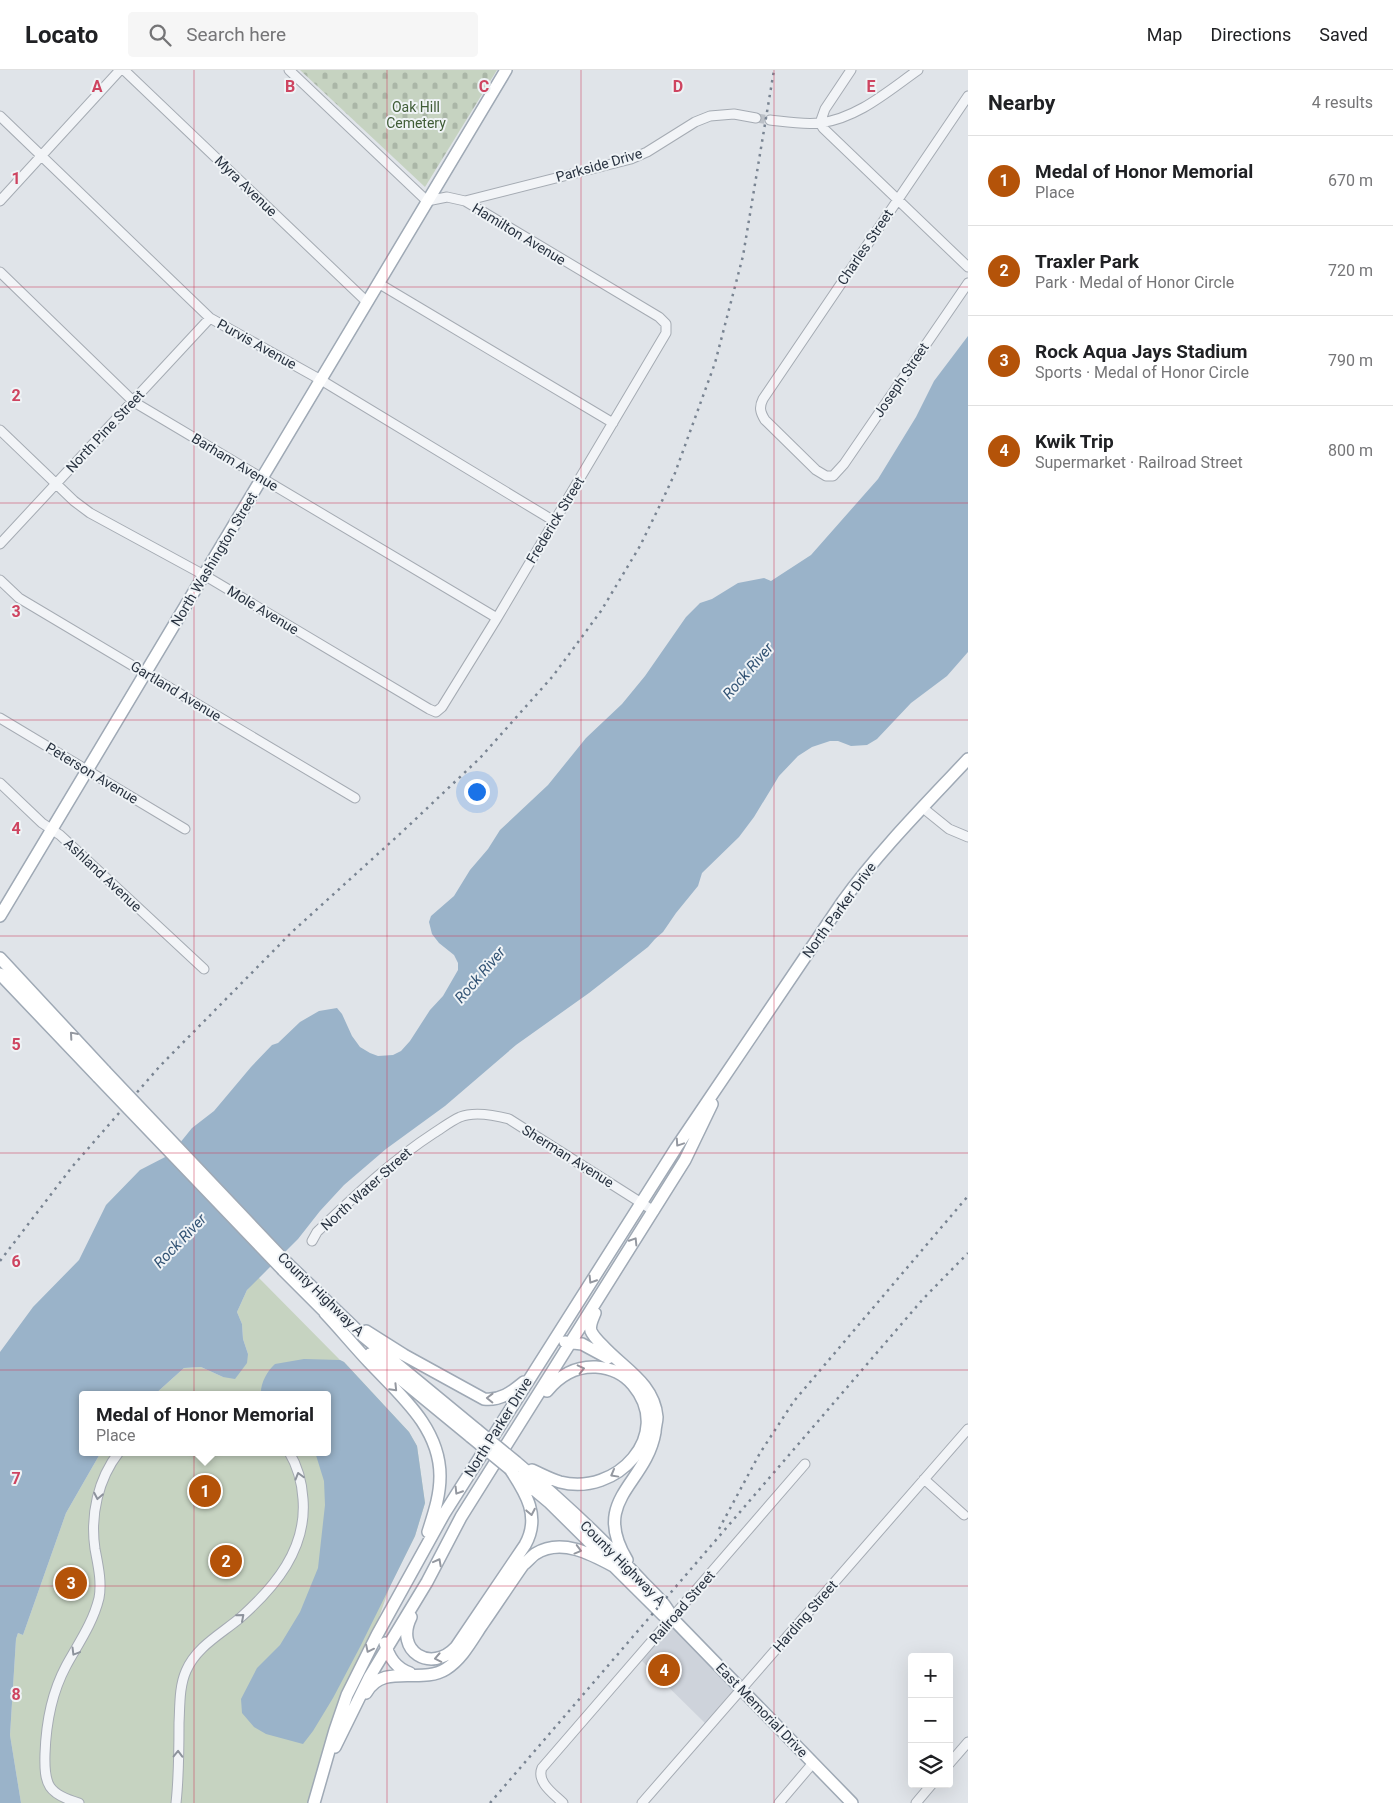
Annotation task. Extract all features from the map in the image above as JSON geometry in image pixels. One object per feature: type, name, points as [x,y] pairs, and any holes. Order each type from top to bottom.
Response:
[{"type":"main road","name":"North Washington Street","points":[[0,916],[506,70]]},
{"type":"main road","name":"North Parker Drive","points":[[315,1803],[335,1730],[348,1695],[376,1634],[444,1514],[641,1202],[843,900],[875,858],[968,759]]},
{"type":"main road","points":[[0,958],[102,1074]]},
{"type":"main road","points":[[2,978],[102,1074]]},
{"type":"main road","name":"County Highway A","points":[[102,1074],[286,1267],[325,1313],[374,1357],[474,1433]]},
{"type":"main road","name":"North Parker Drive","points":[[315,1803],[329,1760],[370,1676],[427,1582],[461,1518],[654,1211],[688,1153],[726,1074]]},
{"type":"main road","name":"County Highway A","points":[[286,1267],[474,1433],[574,1513],[636,1574],[669,1610],[672,1618]]},
{"type":"main road","points":[[610,1280],[591,1324],[591,1331],[606,1350],[641,1381],[648,1390],[657,1417],[653,1443],[647,1457],[623,1492],[614,1520],[617,1542],[636,1574]]},
{"type":"main road","points":[[325,1301],[372,1335],[484,1399],[491,1400],[503,1397],[531,1376]]},
{"type":"main road","points":[[325,1313],[413,1409],[428,1431],[439,1461],[439,1489],[437,1505],[418,1561]]},
{"type":"main road","points":[[549,1348],[561,1342],[571,1341],[595,1350],[629,1370]]},
{"type":"main road","points":[[513,1465],[561,1482],[581,1484],[602,1480],[619,1472],[635,1457],[645,1438],[647,1419],[642,1399],[630,1382],[612,1370],[601,1367],[588,1367],[578,1368],[561,1377],[552,1385],[521,1424]]},
{"type":"main road","points":[[427,1582],[407,1624],[406,1633],[412,1651],[423,1658],[434,1660],[445,1657],[456,1647],[529,1539],[532,1513],[513,1465]]},
{"type":"main road","name":"County Highway A","points":[[513,1465],[663,1615],[672,1618]]},
{"type":"main road","points":[[351,1715],[369,1689],[384,1677],[438,1673],[456,1661],[523,1565],[535,1554],[550,1549],[567,1547],[583,1550],[617,1568]]},
{"type":"main road","points":[[390,1610],[383,1633],[386,1649],[399,1668],[414,1675]]},
{"type":"main road","name":"East Memorial Drive","points":[[672,1618],[852,1803]]},
{"type":"street","points":[[0,201],[120,70]]},
{"type":"street","name":"Myra Avenue","points":[[124,70],[367,302]]},
{"type":"street","points":[[289,70],[427,201]]},
{"type":"street","points":[[820,123],[825,109],[851,70]]},
{"type":"street","points":[[770,120],[792,123],[820,123],[840,118],[856,112],[918,70]]},
{"type":"street","name":"Charles Street","points":[[833,476],[826,476],[816,470],[765,420],[760,413],[760,404],[968,96]]},
{"type":"street","name":"Parkside Drive","points":[[465,201],[630,159],[647,152],[695,122],[710,116],[734,114],[756,118]]},
{"type":"street","name":"Purvis Avenue","points":[[0,116],[210,318],[321,380],[554,520]]},
{"type":"street","points":[[820,123],[828,134],[968,267]]},
{"type":"street","name":"Hamilton Avenue","points":[[427,201],[448,198],[465,201],[666,324]]},
{"type":"street","name":"Barham Avenue","points":[[0,272],[134,402],[496,618]]},
{"type":"street","points":[[378,283],[613,423]]},
{"type":"street","name":"Joseph Street","points":[[833,476],[844,464],[968,283]]},
{"type":"street","name":"North Pine Street","points":[[0,544],[134,402],[210,318]]},
{"type":"street","name":"Frederick Street","points":[[436,712],[442,707],[613,423],[666,333],[666,324]]},
{"type":"street","name":"Mole Avenue","points":[[0,430],[56,484],[90,513],[204,575],[429,710],[436,712]]},
{"type":"street","name":"Gartland Avenue","points":[[0,580],[19,598],[356,798]]},
{"type":"street","name":"Peterson Avenue","points":[[0,718],[184,828]]},
{"type":"street","name":"Ashland Avenue","points":[[0,783],[42,823],[60,835],[204,969]]},
{"type":"street","points":[[923,808],[949,829],[968,837]]},
{"type":"street","name":"Sherman Avenue","points":[[477,1114],[494,1115],[509,1119],[654,1211]]},
{"type":"street","name":"North Water Street","points":[[312,1241],[317,1232],[370,1182],[416,1145],[461,1117],[477,1114]]},
{"type":"street","name":"Harding Street","points":[[642,1803],[968,1429]]},
{"type":"street","points":[[79,1803],[63,1798],[53,1792],[49,1786],[45,1768],[45,1739],[48,1715],[57,1684],[90,1626],[99,1598],[100,1579],[93,1534],[94,1524],[99,1490],[106,1473],[117,1456]]},
{"type":"street","points":[[176,1803],[180,1695],[186,1669],[203,1648],[239,1619],[274,1584],[287,1565],[299,1539],[303,1526],[304,1506],[299,1472],[291,1456]]},
{"type":"street","name":"Railroad Street","points":[[563,1803],[541,1780],[540,1773],[543,1766],[805,1464]]},
{"type":"street","points":[[924,1479],[964,1515]]},
{"type":"street","points":[[953,1759],[968,1742]]},
{"type":"street","points":[[779,1803],[813,1763]]},
{"type":"street","points":[[916,1803],[929,1788]]},
{"type":"shaded area","points":[[672,1618],[741,1689],[708,1726],[638,1657]]},
{"type":"green space","name":"Oak Hill Cemetery","points":[[300,70],[497,70],[425,187]]},
{"type":"green space","points":[[258,1277],[344,1362],[409,1432],[417,1446],[425,1503],[415,1536],[390,1586],[314,1803],[21,1803],[10,1735],[16,1639],[18,1633],[23,1635],[66,1513],[99,1456],[331,1456],[331,1391],[158,1391],[184,1368],[201,1367],[223,1377],[248,1354],[243,1339],[242,1324],[237,1312],[247,1290]]},
{"type":"water","name":"Rock River","points":[[968,336],[968,652],[947,676],[911,703],[877,739],[867,745],[851,746],[838,741],[830,741],[812,747],[798,756],[779,776],[754,817],[739,837],[702,873],[698,886],[663,932],[648,947],[589,993],[516,1045],[445,1106],[386,1149],[344,1185],[298,1239],[247,1290],[237,1312],[242,1324],[243,1339],[248,1354],[247,1363],[235,1379],[223,1377],[201,1367],[184,1368],[158,1391],[79,1391],[79,1456],[99,1456],[66,1513],[23,1635],[18,1633],[16,1639],[10,1735],[21,1803],[0,1803],[0,1352],[33,1307],[79,1260],[106,1205],[140,1170],[171,1154],[192,1128],[214,1111],[272,1045],[278,1043],[300,1022],[319,1011],[337,1008],[360,1047],[378,1056],[393,1055],[401,1051],[410,1041],[430,1010],[443,996],[458,970],[458,963],[454,955],[439,943],[432,934],[429,922],[431,916],[454,896],[470,870],[488,849],[500,830],[548,785],[586,738],[622,704],[645,676],[686,617],[700,603],[712,599],[738,583],[764,578],[771,581],[811,555],[878,479],[916,417],[934,381]]},
{"type":"water","points":[[304,1359],[340,1360],[344,1362],[409,1432],[417,1446],[425,1503],[415,1536],[360,1647],[333,1698],[303,1744],[266,1734],[254,1727],[242,1713],[241,1699],[257,1668],[280,1645],[300,1612],[318,1568],[325,1505],[324,1481],[316,1456],[331,1456],[331,1391],[261,1391],[269,1370],[275,1364]]},
{"type":"tunnel","points":[[756,118],[770,120]]},
{"type":"railway","points":[[0,1261],[72,1167],[160,1066],[293,931],[480,758],[553,676],[601,611],[640,546],[675,473],[715,363],[743,256],[774,70]]},
{"type":"railway","points":[[719,1529],[760,1453],[794,1401],[968,1196]]},
{"type":"railway","points":[[490,1803],[923,1299],[968,1253]]},
{"type":"place","name":"Medal of Honor Memorial","points":[[205,1491]]},
{"type":"place","name":"Traxler Park","points":[[226,1561]]},
{"type":"place","name":"Rock Aqua Jays Stadium","points":[[71,1583]]},
{"type":"place","name":"Kwik Trip","points":[[664,1670]]}]
